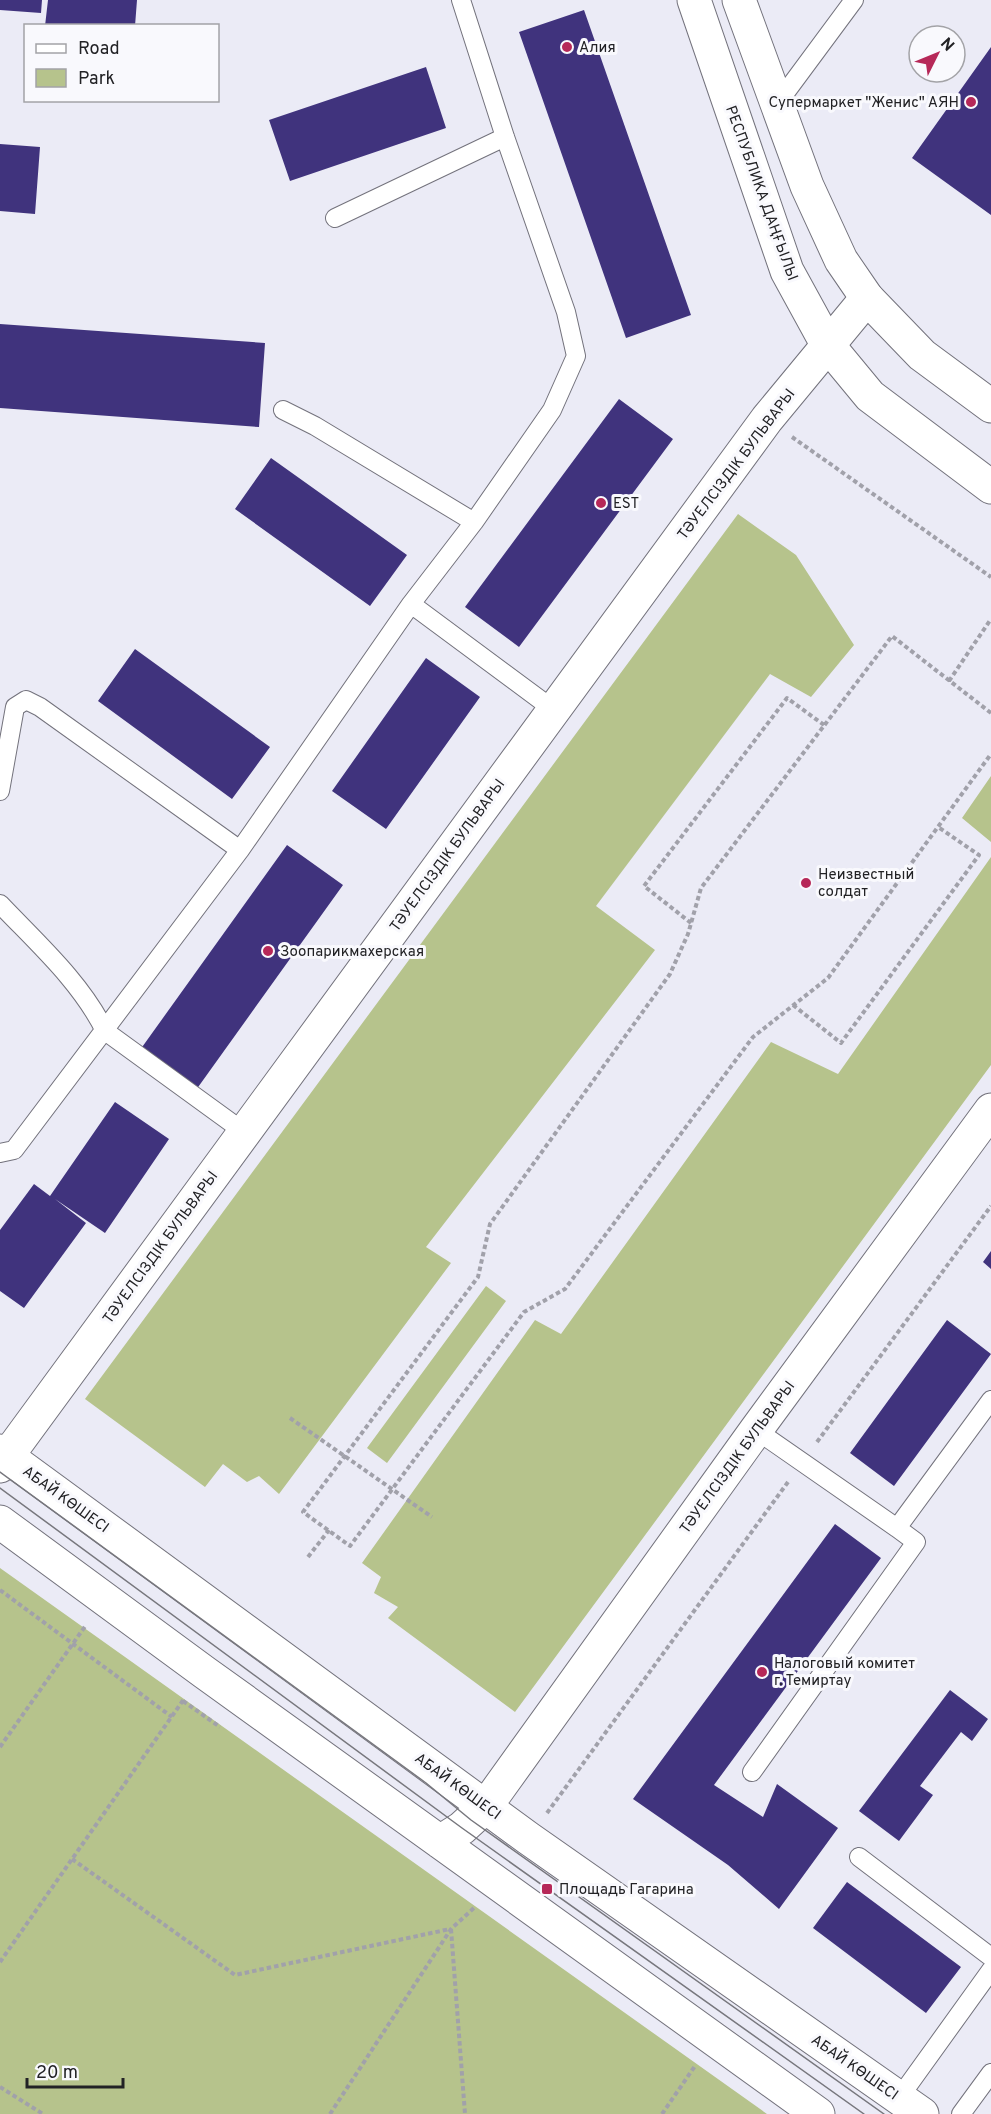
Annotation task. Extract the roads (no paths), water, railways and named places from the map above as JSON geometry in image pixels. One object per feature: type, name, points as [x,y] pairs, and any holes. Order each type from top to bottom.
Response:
[{"type":"street","name":"РЕСПУБЛИКА ДАҢҒЫЛЫ","points":[[694,0],[787,271],[827,344],[870,396],[991,487]]},
{"type":"street","points":[[739,0],[807,186],[841,260],[867,298],[922,355],[991,406]]},
{"type":"street","name":"ТӘУЕЛСІЗДІК БУЛЬВАРЫ","points":[[2,1458],[767,419],[867,298]]},
{"type":"street","name":"ТӘУЕЛСІЗДІК БУЛЬВАРЫ","points":[[440,1842],[462,1828],[486,1806],[756,1430],[991,1110]]},
{"type":"street","name":"АБАЙ КӨШЕСІ","points":[[2,1458],[528,1838],[911,2106]]},
{"type":"street","points":[[0,1522],[204,1672],[818,2114]]},
{"type":"lane","points":[[0,1153],[15,1150],[240,850],[411,604],[474,522],[552,410],[576,356],[566,312],[505,137],[461,0]]},
{"type":"lane","points":[[777,104],[854,0]]},
{"type":"lane","points":[[335,218],[505,137]]},
{"type":"lane","points":[[283,410],[315,426],[474,522]]},
{"type":"lane","points":[[411,604],[554,710]]},
{"type":"lane","points":[[0,791],[15,707],[26,700],[40,707],[240,850]]},
{"type":"lane","points":[[0,904],[78,989],[94,1009],[105,1031],[244,1132]]},
{"type":"lane","points":[[897,1528],[989,1406]]},
{"type":"lane","points":[[752,1772],[916,1542],[756,1430]]},
{"type":"lane","points":[[859,1857],[991,1957]]},
{"type":"lane","points":[[911,2106],[991,1970]]},
{"type":"lane","points":[[961,2114],[991,2073]]},
{"type":"tram line","points":[[0,1472],[426,1783],[471,1820],[884,2114]]},
{"type":"tram line","points":[[0,1488],[462,1828],[864,2114]]},
{"type":"place","name":"Алия","points":[[567,47]]},
{"type":"place","name":"Супермаркет \"Женис\" АЯН","points":[[971,102]]},
{"type":"place","name":"EST","points":[[601,503]]},
{"type":"place","name":"Неизвестный солдат","points":[[806,883]]},
{"type":"place","name":"Зоопарикмахерская","points":[[268,951]]},
{"type":"place","name":"Налоговый комитет г. Темиртау","points":[[762,1672]]},
{"type":"place","name":"Площадь Гагарина","points":[[547,1889]]}]
